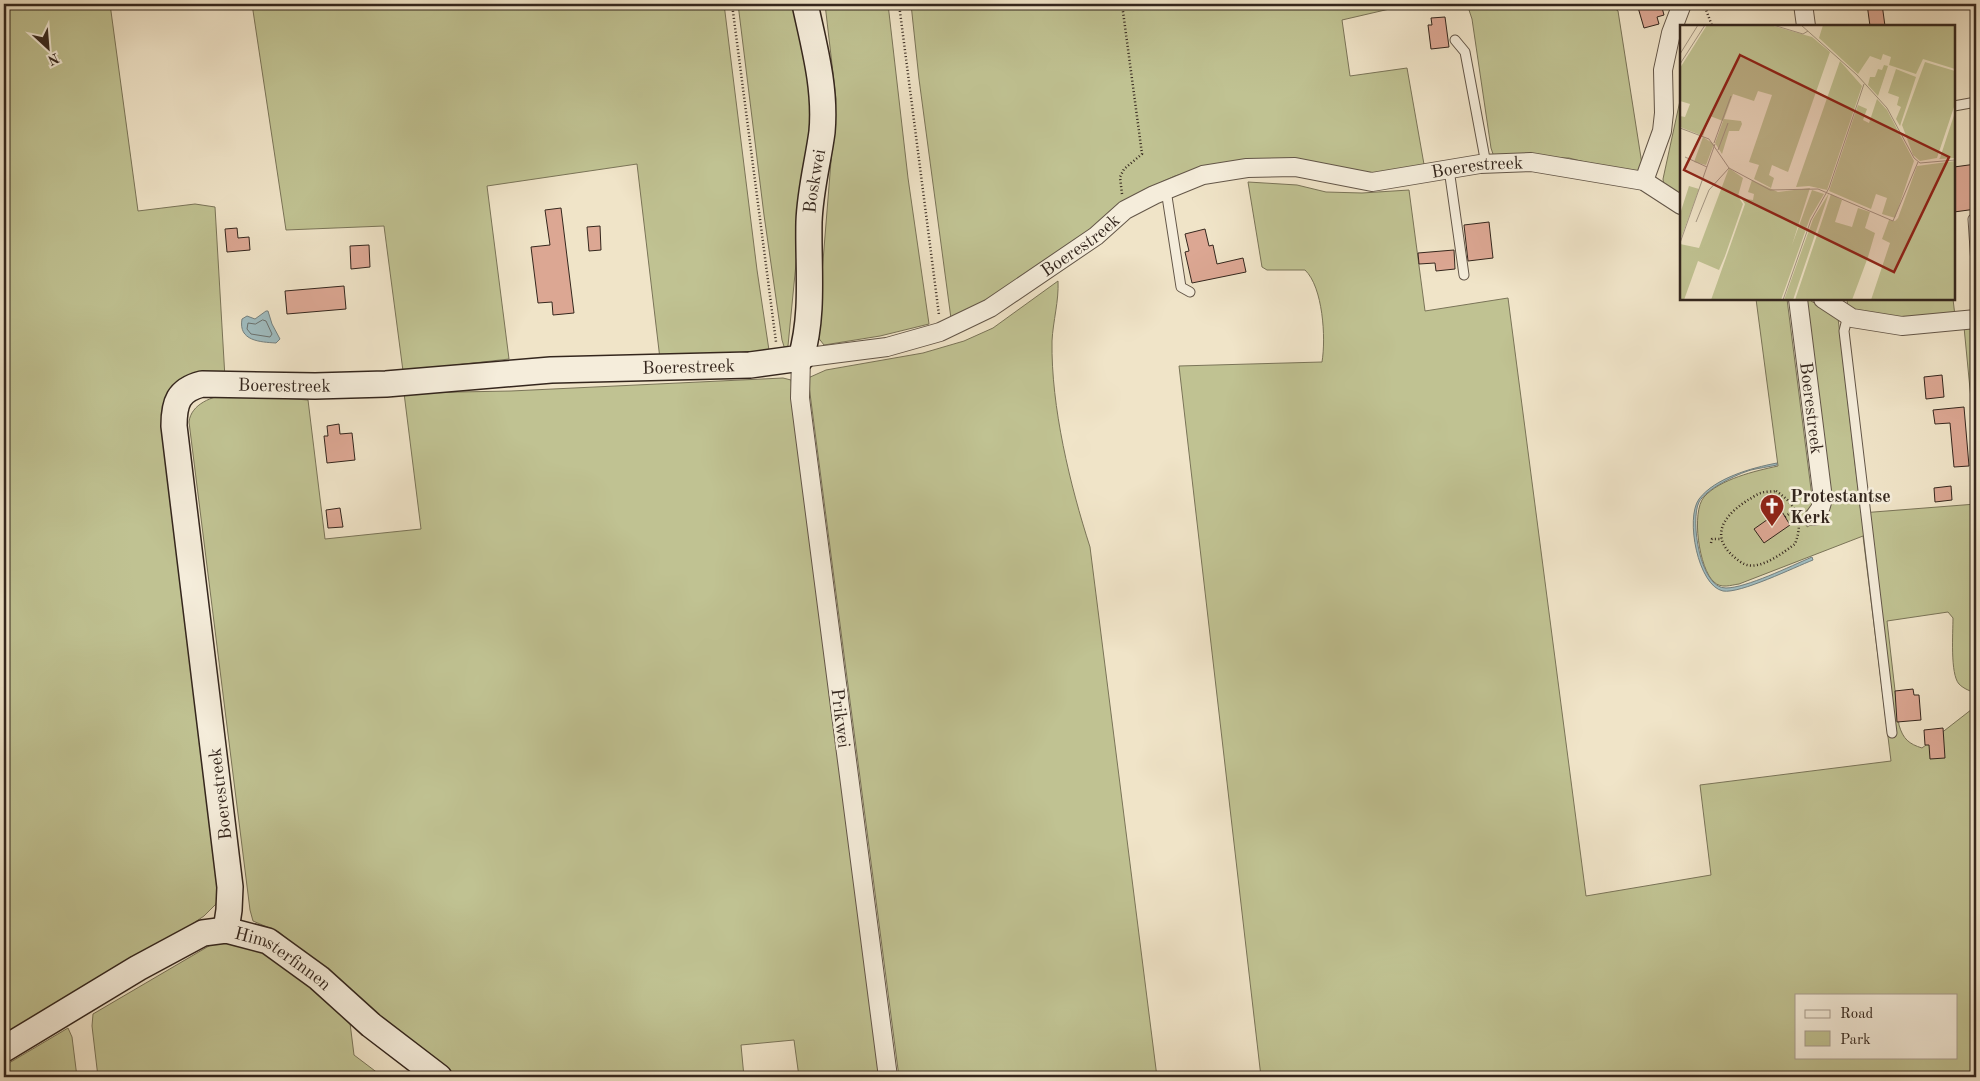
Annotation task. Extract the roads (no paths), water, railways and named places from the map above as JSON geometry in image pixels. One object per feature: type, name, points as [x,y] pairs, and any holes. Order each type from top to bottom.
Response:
[{"type":"street","name":"Boskwei","points":[[790,360],[806,342],[810,300],[810,203],[822,132],[823,112],[818,66],[805,4]]},
{"type":"street","points":[[1644,182],[1662,131],[1664,113],[1663,70],[1671,33],[1682,4]]},
{"type":"street","points":[[1803,4],[1806,25]]},
{"type":"street","name":"Boerestreek","points":[[226,930],[230,910],[230,887],[225,838],[174,426],[174,410],[183,392],[192,386],[215,383],[315,386],[367,384],[551,370],[750,365],[887,346],[940,332],[990,308],[1096,236],[1125,210],[1203,175],[1247,168],[1295,167],[1372,182],[1486,164],[1531,162],[1644,182],[1680,204]]},
{"type":"street","name":"Boerestreek","points":[[1798,300],[1823,499],[1820,509],[1815,516]]},
{"type":"street","points":[[1825,300],[1844,308],[1852,318],[1902,326],[1976,319]]},
{"type":"street","name":"Prikwei","points":[[790,360],[800,398],[888,1077]]},
{"type":"street","name":"Himsterfinnen","points":[[4,1049],[138,968],[203,932],[226,930],[268,941],[319,978],[372,1025],[438,1077]]},
{"type":"lane","points":[[1455,40],[1465,52],[1486,164]]},
{"type":"lane","points":[[1955,106],[1976,102]]},
{"type":"lane","points":[[1449,169],[1464,275]]},
{"type":"lane","points":[[1166,190],[1181,288],[1190,292]]},
{"type":"lane","points":[[1973,219],[1976,264]]},
{"type":"lane","points":[[1844,308],[1844,331],[1892,734]]},
{"type":"water","points":[[268,311],[280,339],[276,343],[257,341],[243,332],[242,319],[247,316],[255,319]]},
{"type":"water","points":[[1777,463],[1777,465],[1751,470],[1730,478],[1708,492],[1699,502],[1696,523],[1697,537],[1699,552],[1704,566],[1710,578],[1717,585],[1726,588],[1756,581],[1812,557],[1813,560],[1754,584],[1731,591],[1723,591],[1714,586],[1701,565],[1694,535],[1693,521],[1695,508],[1699,499],[1714,485],[1745,471]]},
{"type":"place","name":"Protestantse Kerk","points":[[1772,527]]}]
